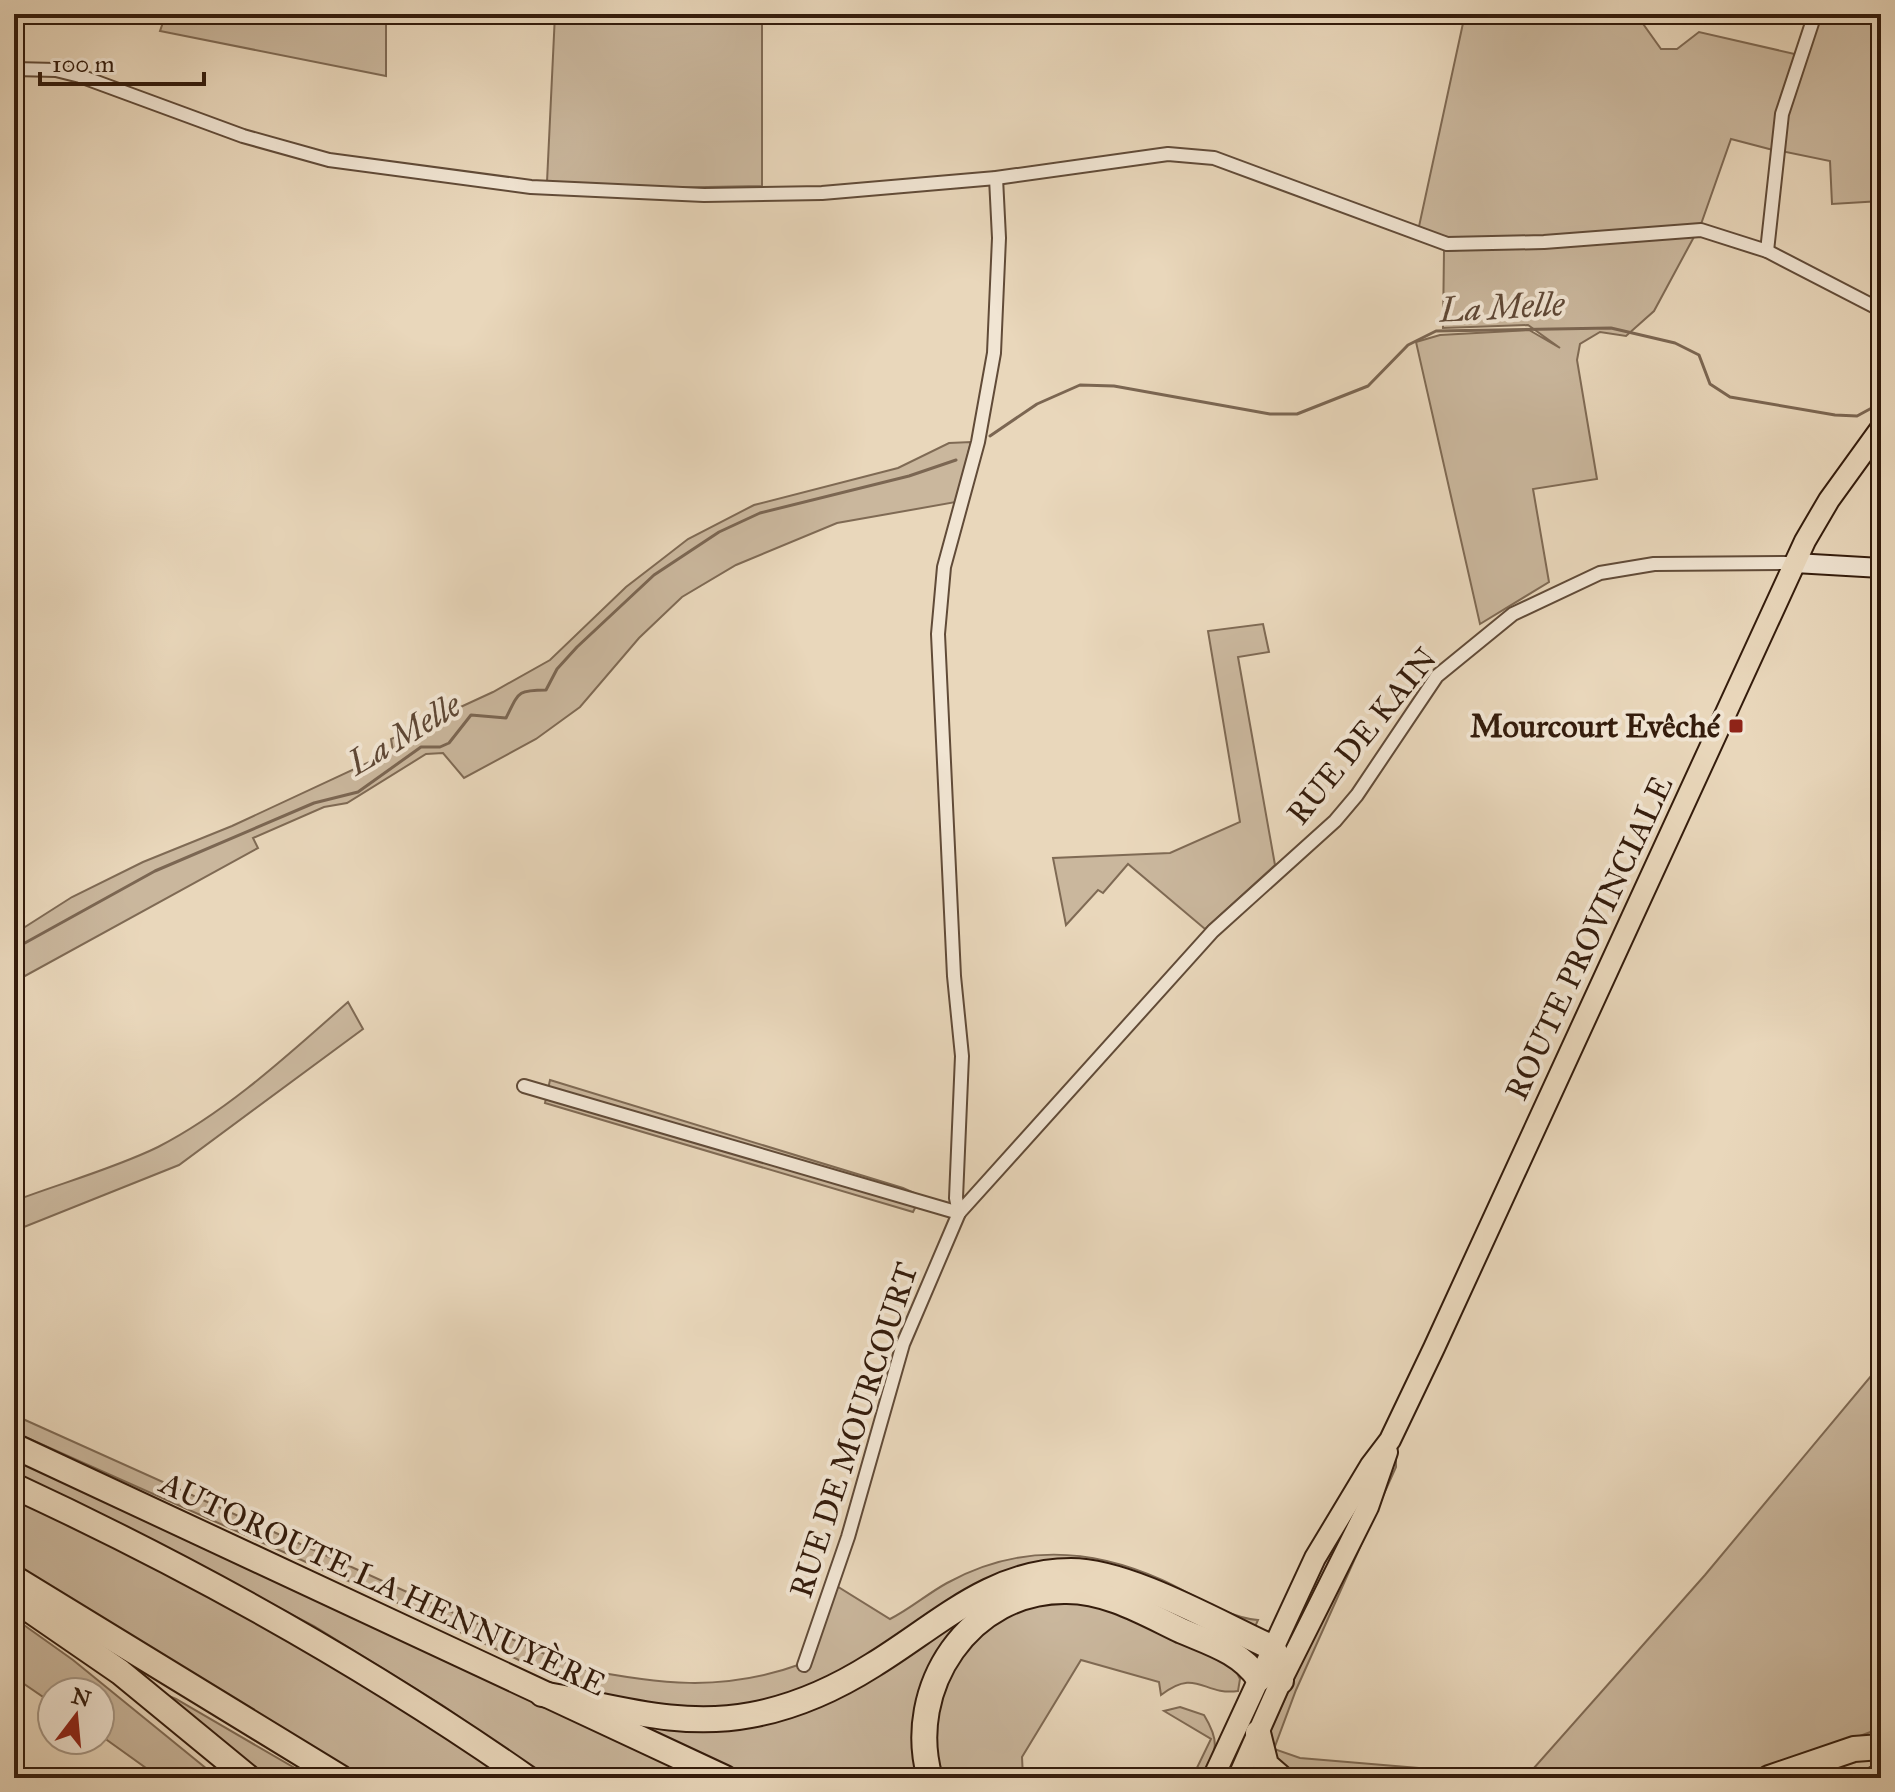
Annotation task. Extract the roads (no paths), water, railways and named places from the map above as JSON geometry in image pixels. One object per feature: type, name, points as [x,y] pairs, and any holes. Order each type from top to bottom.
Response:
[{"type":"highway","name":"AUTOROUTE LA HENNUYÈRE","points":[[14,1446],[725,1778]]},
{"type":"highway","points":[[14,1486],[242,1600],[387,1685],[527,1778]]},
{"type":"highway","points":[[542,1694],[659,1718],[725,1719],[779,1709],[827,1691],[862,1672],[964,1602],[1016,1578],[1042,1572],[1074,1571],[1126,1582],[1273,1648],[1280,1662],[1270,1680],[1238,1656],[1115,1600],[1065,1591],[1033,1594],[996,1609],[973,1626],[953,1646],[937,1672],[924,1727],[925,1758],[930,1778]]},
{"type":"highway","points":[[14,1578],[341,1778]]},
{"type":"highway","points":[[14,1599],[133,1682],[249,1778]]},
{"type":"highway","points":[[1258,1733],[1266,1765],[1281,1778]]},
{"type":"highway","points":[[1769,1778],[1854,1749],[1881,1749]]},
{"type":"highway","points":[[1805,1778],[1881,1749]]},
{"type":"main road","name":"ROUTE PROVINCIALE","points":[[1390,1440],[1795,563],[1829,500],[1881,428]]},
{"type":"main road","points":[[1273,1648],[1315,1558],[1371,1465],[1390,1440]]},
{"type":"main road","points":[[1213,1778],[1368,1507],[1390,1440]]},
{"type":"main road","points":[[1238,1778],[1258,1733],[1270,1680]]},
{"type":"street","points":[[1767,251],[1782,114],[1815,14]]},
{"type":"street","points":[[14,69],[56,70],[80,76],[243,136],[329,160],[531,187],[704,195],[822,193],[996,178],[1168,154],[1214,158],[1447,244],[1544,242],[1701,230],[1767,251],[1838,285],[1881,310]]},
{"type":"street","points":[[524,1086],[959,1213],[956,1198],[962,1056],[954,976],[938,634],[944,567],[978,442],[994,353],[999,238],[996,178]]},
{"type":"street","points":[[1795,563],[1881,568]]},
{"type":"street","name":"RUE DE KAIN","points":[[959,1213],[1213,931],[1335,821],[1357,795],[1437,676],[1486,633],[1513,614],[1600,573],[1654,564],[1795,563]]},
{"type":"street","name":"RUE DE MOURCOURT","points":[[804,1665],[848,1537],[903,1344],[959,1213]]},
{"type":"waterway","name":"La Melle","points":[[990,436],[1037,404],[1080,385],[1114,386],[1270,414],[1297,414],[1368,386],[1408,345],[1436,331],[1611,328],[1675,343],[1699,355],[1710,384],[1730,397],[1857,416],[1881,403]]},
{"type":"waterway","name":"La Melle","points":[[14,949],[155,871],[314,803],[358,792],[421,747],[440,747],[449,743],[471,715],[506,718],[520,694],[546,690],[557,669],[577,647],[654,575],[719,532],[760,513],[909,476],[956,460]]},
{"type":"place","name":"Mourcourt Evêché","points":[[1736,726]]}]
